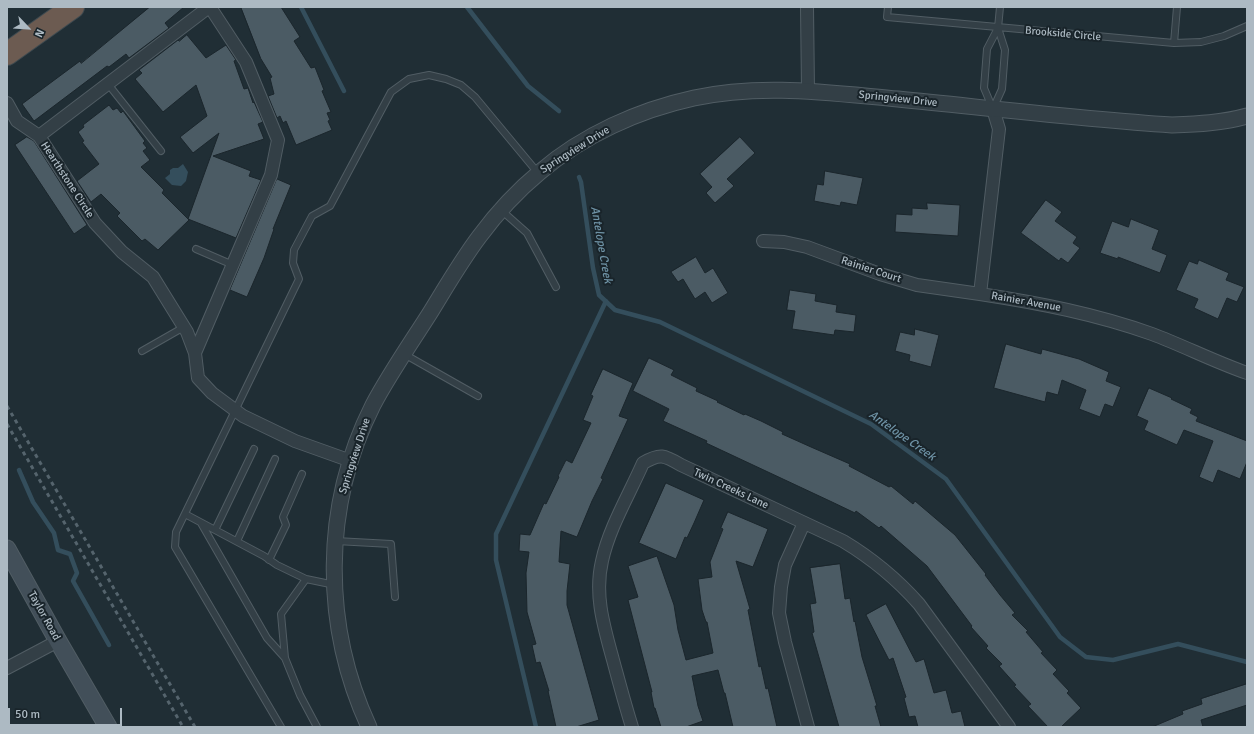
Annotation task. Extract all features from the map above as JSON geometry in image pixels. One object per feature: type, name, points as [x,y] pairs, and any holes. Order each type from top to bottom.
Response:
[{"type":"highway","points":[[7,54],[73,7]]},
{"type":"main road","name":"Taylor Road","points":[[7,549],[81,682],[108,727]]},
{"type":"street","name":"Hearthstone Circle","points":[[195,353],[271,175],[278,140],[246,62],[210,7],[39,136],[95,223],[122,252],[153,278],[184,327],[195,353],[198,378],[212,393],[243,416],[295,441],[351,461]]},
{"type":"street","points":[[807,7],[808,91]]},
{"type":"street","name":"Springview Drive","points":[[369,727],[352,688],[343,655],[335,586],[335,541],[342,492],[351,461],[372,407],[464,259],[501,210],[538,173],[583,142],[611,126],[641,114],[668,104],[701,97],[750,90],[808,91],[1172,125],[1222,122],[1247,116]]},
{"type":"street","points":[[7,103],[17,121],[39,136]]},
{"type":"street","name":"Rainier Avenue","points":[[993,109],[999,129],[980,294],[1072,310],[1122,324],[1187,347],[1247,373]]},
{"type":"street","name":"Rainier Court","points":[[762,241],[784,242],[806,247],[880,274],[917,285],[980,294]]},
{"type":"street","name":"Twin Creeks Lane","points":[[632,727],[605,630],[600,609],[598,587],[602,561],[610,534],[643,463],[654,457],[666,456],[681,465],[843,541],[865,554],[884,569],[905,588],[932,621],[1009,727]]},
{"type":"street","points":[[804,523],[785,565],[780,588],[779,613],[785,642],[808,727]]},
{"type":"street","points":[[7,668],[58,641]]},
{"type":"lane","name":"Brookside Circle","points":[[888,7],[887,17],[1174,43],[1201,42],[1224,36],[1247,26]]},
{"type":"lane","points":[[993,109],[984,88],[987,49],[998,28],[1000,7]]},
{"type":"lane","points":[[1174,43],[1177,7]]},
{"type":"lane","points":[[993,109],[1002,89],[1005,50],[998,28]]},
{"type":"lane","points":[[281,727],[175,547],[176,532],[299,279],[293,263],[294,250],[312,216],[330,206],[391,92],[410,79],[429,75],[446,79],[461,85],[475,97],[538,173]]},
{"type":"lane","points":[[108,84],[161,151]]},
{"type":"lane","points":[[501,210],[527,233],[556,288]]},
{"type":"lane","points":[[196,249],[232,265]]},
{"type":"lane","points":[[142,351],[184,327]]},
{"type":"lane","points":[[404,354],[478,396]]},
{"type":"lane","points":[[215,530],[254,449]]},
{"type":"lane","points":[[237,541],[274,459]]},
{"type":"lane","points":[[269,560],[286,525],[283,517],[302,474]]},
{"type":"lane","points":[[185,514],[237,541],[277,565],[306,579],[335,586]]},
{"type":"lane","points":[[201,523],[267,638],[285,658]]},
{"type":"lane","points":[[335,541],[391,544],[395,597]]},
{"type":"lane","points":[[306,579],[281,614],[285,658],[300,695],[317,727]]},
{"type":"water","points":[[183,164],[188,172],[186,181],[181,186],[172,185],[165,178],[170,174],[170,170],[173,168],[178,168]]},
{"type":"building","points":[[150,7],[184,7],[165,23],[169,28],[129,58],[126,54],[109,67],[107,66],[34,121],[22,104],[80,61],[81,63]]},
{"type":"building","points":[[241,7],[281,7],[300,37],[294,41],[311,68],[315,67],[324,90],[322,91],[331,112],[327,113],[330,120],[328,121],[332,130],[296,145],[286,121],[283,123],[280,116],[277,118],[268,96],[274,94],[270,78],[272,77],[261,59]]},
{"type":"building","points":[[187,35],[206,58],[226,45],[236,60],[234,61],[244,89],[248,88],[253,103],[254,102],[263,122],[258,124],[264,139],[213,156],[251,171],[249,176],[261,180],[236,238],[188,219],[219,133],[193,153],[180,137],[207,116],[196,85],[163,112],[135,79],[142,73],[139,70],[178,40],[179,41]]},
{"type":"building","points":[[109,105],[113,110],[117,108],[121,113],[123,111],[145,141],[143,143],[147,148],[143,151],[150,160],[141,167],[164,190],[162,193],[189,220],[158,250],[145,239],[142,241],[117,216],[120,213],[101,194],[91,202],[77,181],[99,164],[82,142],[84,141],[78,132],[84,127],[83,125]]},
{"type":"building","points":[[27,137],[34,141],[87,225],[74,234],[15,145]]},
{"type":"building","points":[[740,137],[755,153],[727,179],[734,186],[715,203],[706,193],[712,187],[700,174]]},
{"type":"building","points":[[825,171],[863,178],[857,205],[841,202],[840,206],[814,201],[817,184],[823,185]]},
{"type":"building","points":[[277,179],[291,185],[273,229],[264,258],[247,297],[230,290]]},
{"type":"building","points":[[1046,200],[1062,212],[1055,221],[1077,237],[1073,243],[1080,248],[1068,263],[1061,258],[1059,261],[1021,233]]},
{"type":"building","points":[[927,203],[960,205],[958,236],[895,232],[896,214],[912,215],[912,208],[927,209]]},
{"type":"building","points":[[1131,219],[1159,230],[1152,249],[1167,255],[1160,273],[1118,257],[1118,259],[1100,253],[1112,221],[1128,227]]},
{"type":"building","points":[[696,257],[705,273],[713,268],[728,293],[712,303],[705,292],[695,299],[683,279],[678,282],[671,272]]},
{"type":"building","points":[[1199,260],[1229,273],[1226,280],[1244,287],[1237,302],[1227,298],[1218,319],[1194,308],[1198,299],[1176,290],[1189,261],[1197,264]]},
{"type":"building","points":[[790,290],[816,294],[815,301],[837,305],[836,312],[856,315],[854,332],[835,330],[834,335],[792,329],[795,311],[787,310]]},
{"type":"building","points":[[915,329],[939,335],[931,367],[909,361],[910,355],[895,351],[900,332],[914,335]]},
{"type":"building","points":[[1006,344],[1041,354],[1042,349],[1079,359],[1109,372],[1106,381],[1121,387],[1113,407],[1105,404],[1100,417],[1079,409],[1086,390],[1062,380],[1058,395],[1047,392],[1045,402],[994,388]]},
{"type":"building","points":[[649,358],[674,370],[671,375],[697,388],[696,391],[744,415],[745,414],[783,432],[782,434],[850,464],[849,466],[889,487],[891,486],[913,504],[915,501],[955,535],[1015,613],[1012,615],[1028,631],[1026,632],[1043,652],[1041,653],[1057,670],[1053,674],[1069,691],[1067,693],[1081,708],[1061,727],[1048,727],[1028,706],[1031,704],[1014,686],[1016,685],[999,666],[1002,664],[986,648],[988,646],[971,627],[972,626],[927,566],[881,526],[879,528],[856,511],[855,513],[706,443],[707,441],[663,421],[669,409],[633,391]]},
{"type":"building","points":[[603,369],[633,383],[619,416],[628,419],[601,478],[603,479],[577,537],[561,531],[559,562],[570,564],[567,605],[599,720],[576,727],[556,727],[549,691],[540,662],[536,663],[532,645],[536,644],[527,612],[526,573],[529,552],[519,551],[520,534],[530,535],[544,503],[546,504],[566,460],[572,463],[591,423],[583,420],[593,396],[591,395]]},
{"type":"building","points":[[1149,388],[1192,409],[1190,413],[1198,417],[1196,421],[1247,441],[1247,462],[1240,479],[1218,470],[1213,483],[1199,477],[1213,441],[1184,430],[1177,445],[1144,430],[1148,421],[1137,416]]},
{"type":"building","points":[[666,483],[704,500],[687,538],[685,537],[676,559],[639,543]]},
{"type":"building","points":[[728,512],[768,529],[753,567],[736,561],[750,609],[748,610],[759,667],[761,666],[766,689],[768,688],[777,727],[733,727],[718,670],[692,676],[698,706],[703,721],[686,727],[661,727],[654,708],[652,692],[628,600],[638,597],[628,566],[657,556],[674,605],[678,630],[686,660],[713,653],[707,622],[702,610],[698,579],[712,577],[710,562]]},
{"type":"building","points":[[840,564],[845,599],[850,598],[862,657],[877,706],[875,706],[881,727],[839,727],[812,633],[814,632],[810,604],[816,603],[810,568]]},
{"type":"building","points":[[886,604],[916,662],[924,659],[934,693],[946,690],[952,713],[961,711],[965,727],[918,727],[915,716],[909,717],[904,698],[906,697],[893,658],[889,660],[866,615]]},
{"type":"building","points":[[1247,684],[1247,705],[1201,720],[1203,727],[1152,727],[1183,714],[1182,711],[1202,704],[1201,699]]},
{"type":"waterway","points":[[301,7],[344,91]]},
{"type":"waterway","name":"Antelope Creek","points":[[467,7],[528,86],[559,111]]},
{"type":"waterway","name":"Antelope Creek","points":[[579,177],[581,182],[593,268],[599,295],[615,310],[660,322],[871,424],[946,479],[1060,637],[1086,657],[1113,660],[1178,644],[1247,662]]},
{"type":"waterway","points":[[536,727],[496,560],[496,534],[606,301]]},
{"type":"waterway","points":[[19,470],[33,502],[54,533],[58,550],[70,554],[77,573],[73,581],[109,645]]},
{"type":"railway","points":[[7,406],[195,727]]},
{"type":"railway","points":[[7,424],[183,727]]}]
